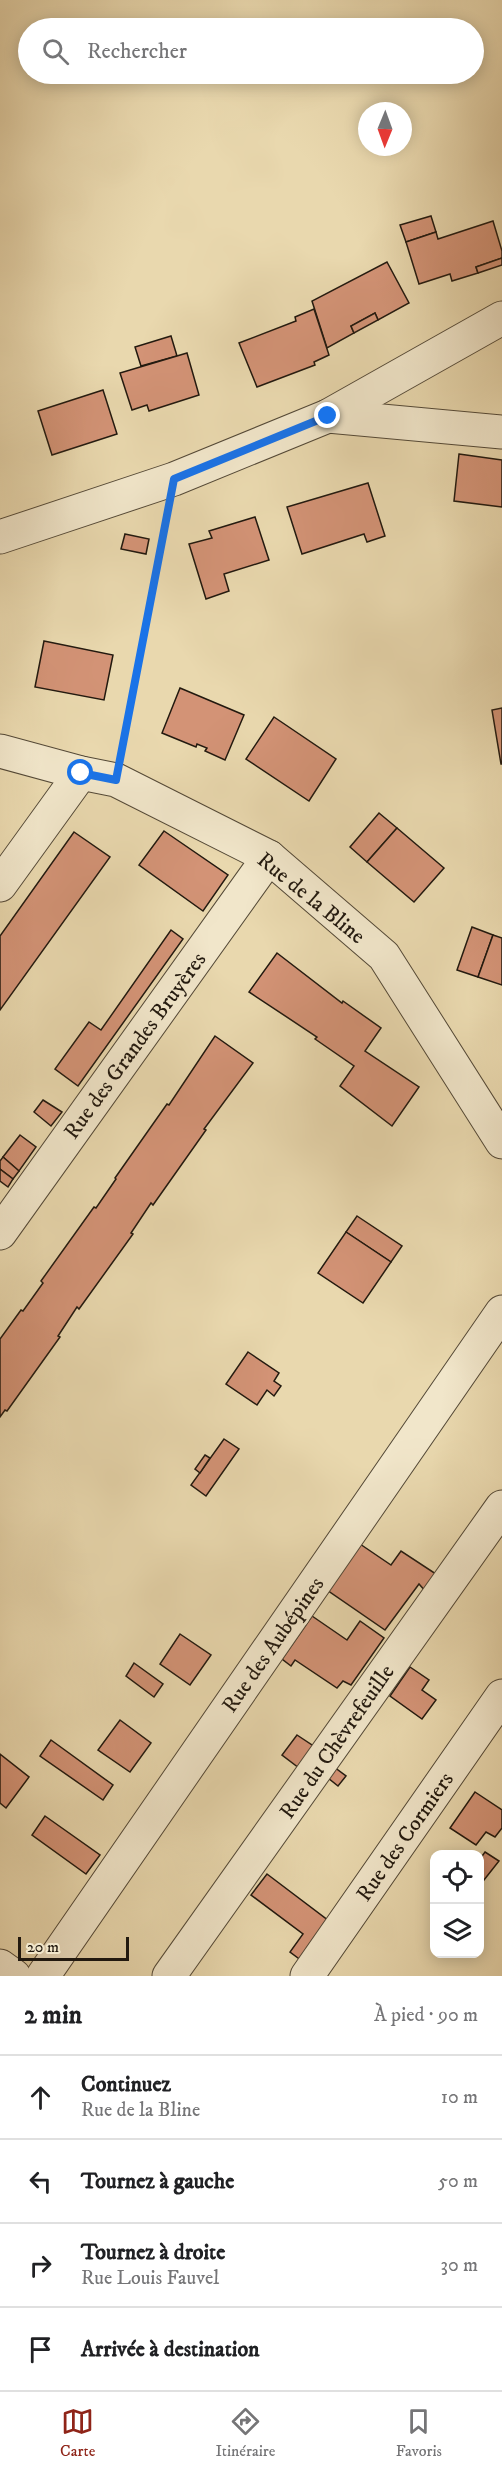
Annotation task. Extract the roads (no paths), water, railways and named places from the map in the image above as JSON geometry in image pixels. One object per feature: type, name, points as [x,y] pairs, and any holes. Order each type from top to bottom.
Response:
[{"type":"street","points":[[0,537],[174,479],[328,416],[502,318]]},
{"type":"street","points":[[328,416],[502,432]]},
{"type":"street","name":"Rue de la Bline","points":[[0,751],[116,780],[269,857],[384,956],[502,1142]]},
{"type":"street","points":[[0,885],[81,773]]},
{"type":"street","name":"Rue des Grandes Bruyères","points":[[0,1233],[269,857]]},
{"type":"street","name":"Rue des Aubépines","points":[[42,1976],[502,1312]]},
{"type":"street","name":"Rue du Chèvrefeuille","points":[[169,1976],[502,1507]]},
{"type":"street","name":"Rue des Cormiers","points":[[307,1976],[502,1696]]},
{"type":"street","points":[[0,1966],[14,1976]]}]
